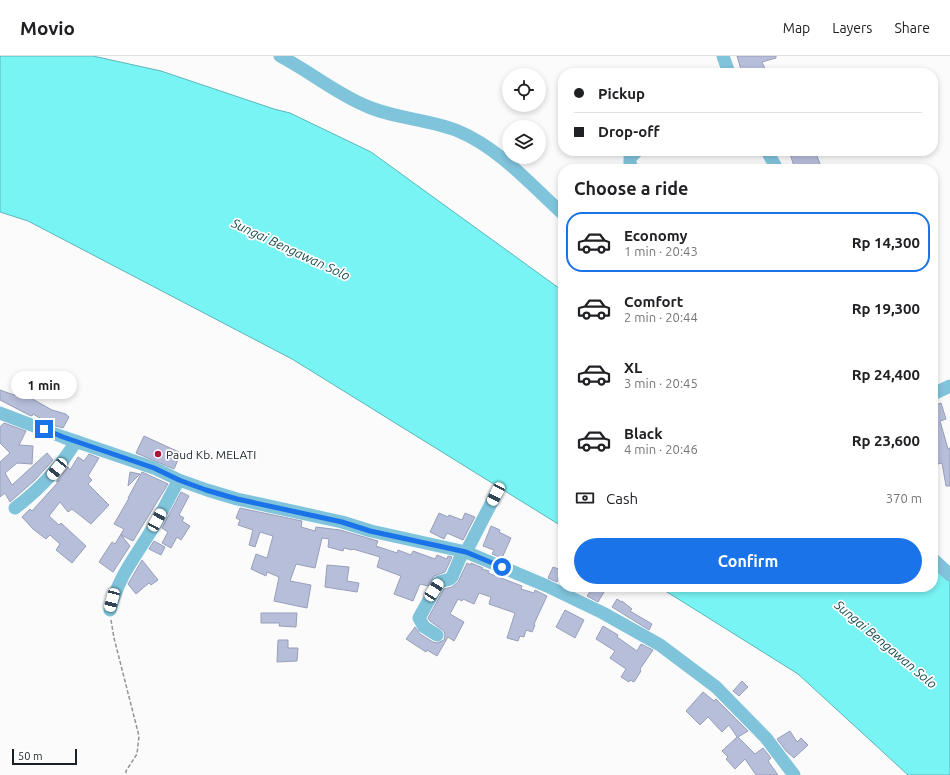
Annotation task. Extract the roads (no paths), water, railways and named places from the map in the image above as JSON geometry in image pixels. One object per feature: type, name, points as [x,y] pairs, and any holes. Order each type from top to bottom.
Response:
[{"type":"street","points":[[280,56],[301,66],[341,94],[365,106],[386,113],[433,123],[458,131],[475,140],[501,157],[558,209]]},
{"type":"street","points":[[723,56],[727,68]]},
{"type":"street","points":[[938,392],[950,386]]},
{"type":"street","points":[[0,413],[154,468],[179,480],[237,499],[296,511],[370,531],[465,552],[558,592]]},
{"type":"street","points":[[15,508],[34,494],[51,476],[65,459],[76,441]]},
{"type":"street","points":[[110,610],[115,591],[123,573],[151,531],[179,480]]},
{"type":"street","points":[[437,635],[424,627],[419,618],[439,582],[448,580],[452,577],[496,494]]},
{"type":"street","points":[[938,563],[950,575]]},
{"type":"street","points":[[559,592],[630,627],[660,645],[716,687],[766,738],[794,775]]},
{"type":"water","name":"Sungai Bengawan Solo","points":[[0,56],[93,56],[161,71],[290,113],[371,152],[558,287],[558,524],[292,359],[28,221],[0,212]]},
{"type":"water","name":"Sungai Bengawan Solo","points":[[938,569],[950,582],[950,775],[908,775],[798,674],[667,592],[938,592]]},
{"type":"place","name":"Paud Kb. MELATI","points":[[158,454]]}]
